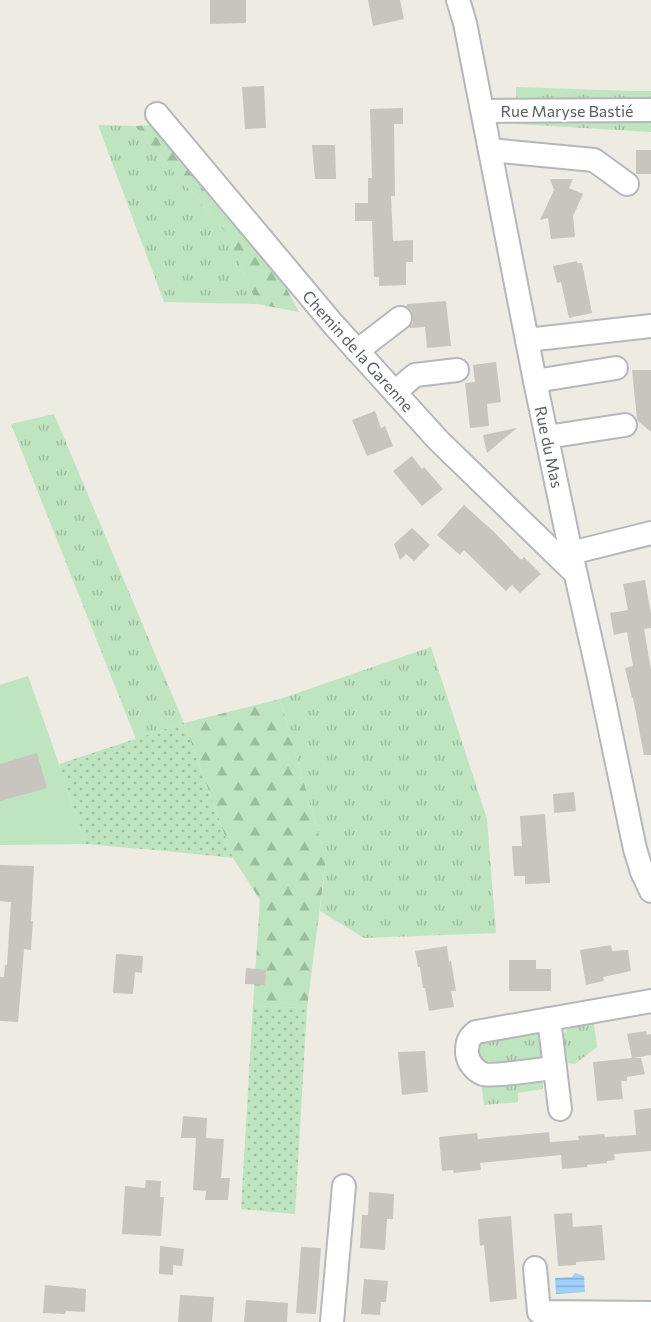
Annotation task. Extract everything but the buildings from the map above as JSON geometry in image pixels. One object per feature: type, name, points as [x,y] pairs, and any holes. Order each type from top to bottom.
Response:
[{"type":"street","name":"Rue du Mas","points":[[458,0],[483,111],[573,563],[599,677],[643,847],[642,872],[651,891]]},
{"type":"street","name":"Rue Maryse Bastié","points":[[483,111],[651,110]]},
{"type":"street","name":"Chemin de la Garenne","points":[[157,114],[333,324],[438,440],[573,563]]},
{"type":"street","points":[[490,150],[594,160],[627,184]]},
{"type":"street","points":[[357,351],[400,318]]},
{"type":"street","points":[[527,340],[651,326]]},
{"type":"street","points":[[535,381],[616,368]]},
{"type":"street","points":[[395,392],[415,375],[457,370]]},
{"type":"street","points":[[547,437],[625,425]]},
{"type":"street","points":[[573,563],[651,533]]},
{"type":"street","points":[[555,1068],[486,1075],[474,1069],[468,1058],[467,1044],[476,1032],[651,1001]]},
{"type":"street","points":[[549,1019],[560,1109]]},
{"type":"street","points":[[332,1322],[344,1186]]},
{"type":"street","points":[[534,1268],[539,1312],[651,1313]]},
{"type":"green space","points":[[516,87],[651,91],[651,132],[516,124]]},
{"type":"green space","points":[[98,125],[135,126],[227,234],[257,304],[164,302]]},
{"type":"green space","points":[[153,125],[278,273],[299,312],[257,304],[227,234],[135,126]]},
{"type":"green space","points":[[54,414],[184,723],[136,739],[11,424]]},
{"type":"green space","points":[[431,647],[487,819],[496,933],[364,938],[320,911],[326,860],[280,699]]},
{"type":"green space","points":[[28,676],[85,844],[0,845],[0,685]]},
{"type":"green space","points":[[280,699],[326,860],[307,1008],[253,1006],[260,900],[233,858],[184,723]]},
{"type":"green space","points":[[184,723],[233,858],[85,844],[59,764]]},
{"type":"green space","points":[[253,1006],[307,1008],[295,1214],[241,1209]]},
{"type":"green space","points":[[594,1024],[597,1047],[575,1064],[566,1063],[562,1035],[570,1027]]},
{"type":"green space","points":[[536,1032],[547,1042],[546,1060],[484,1066],[476,1049],[483,1042]]},
{"type":"green space","points":[[542,1075],[543,1089],[518,1093],[518,1102],[484,1105],[481,1082]]},
{"type":"water","points":[[575,1273],[584,1276],[585,1292],[556,1294],[555,1278],[572,1277]]}]
